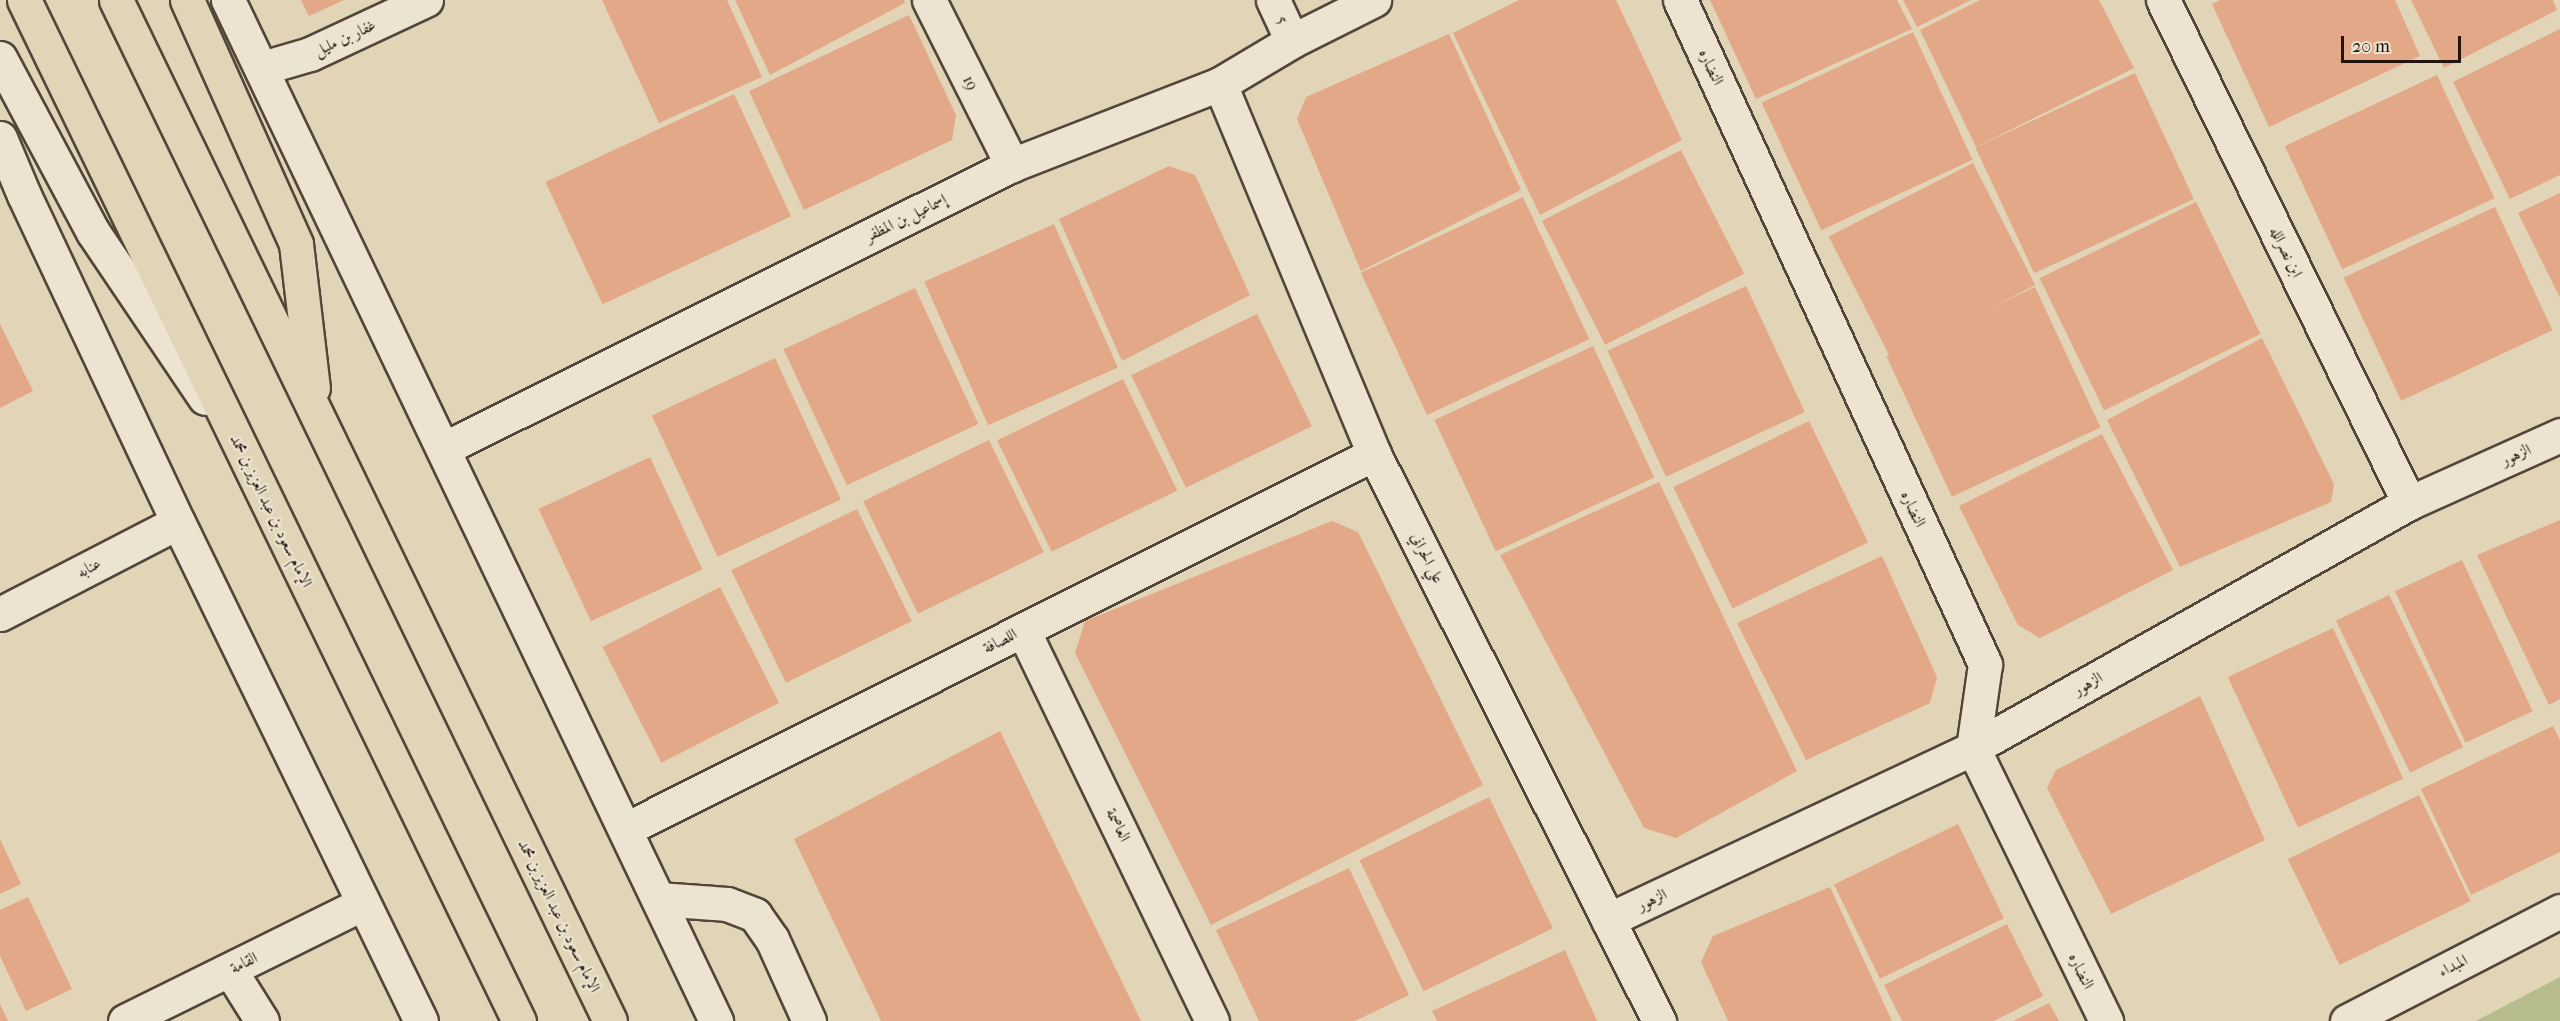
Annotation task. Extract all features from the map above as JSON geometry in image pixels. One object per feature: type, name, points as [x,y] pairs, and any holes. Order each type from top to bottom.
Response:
[{"type":"main road","name":"الإمام سعود بن عبد العزيز بن محمد","points":[[24,0],[519,1021]]},
{"type":"main road","name":"الإمام سعود بن عبد العزيز بن محمد","points":[[116,0],[610,1021]]},
{"type":"main road","points":[[187,0],[296,244],[316,414]]},
{"type":"street","points":[[228,0],[716,1021]]},
{"type":"street","name":"غفار بن مليل","points":[[262,68],[310,54],[426,0]]},
{"type":"street","name":"19","points":[[928,0],[1012,165]]},
{"type":"street","name":"5","points":[[1273,0],[1292,41]]},
{"type":"street","name":"إسماعيل بن المظفر","points":[[443,449],[1012,165],[1220,84],[1292,41],[1374,0]]},
{"type":"street","name":"النضاره","points":[[1680,0],[1985,664],[1973,748],[2106,1021]]},
{"type":"street","name":"ابن نصرالله","points":[[2163,0],[2409,503]]},
{"type":"street","points":[[0,58],[93,232],[240,449]]},
{"type":"street","name":"علي الحراني","points":[[1220,84],[1374,454],[1659,1021]]},
{"type":"street","points":[[0,138],[12,200],[178,522],[362,904],[421,1021]]},
{"type":"street","name":"الزهور","points":[[1608,921],[1973,748],[2409,503],[2560,435]]},
{"type":"street","name":"اللصافة","points":[[626,829],[1374,454]]},
{"type":"street","name":"عنابه","points":[[0,614],[178,522]]},
{"type":"street","name":"العاصمة","points":[[1023,630],[1212,1021]]},
{"type":"street","points":[[658,899],[727,904],[755,915],[771,939],[808,1021]]},
{"type":"street","name":"القامة","points":[[125,1021],[362,904]]},
{"type":"street","name":"المبداء","points":[[2347,1021],[2560,911]]},
{"type":"street","points":[[230,970],[262,1021]]},
{"type":"green space","points":[[2560,977],[2560,1021],[2476,1021]]},
{"type":"building","points":[[301,0],[344,0],[309,16]]},
{"type":"building","points":[[602,0],[727,0],[762,77],[659,123]]},
{"type":"building","points":[[735,0],[904,0],[905,3],[770,75]]},
{"type":"building","points":[[1519,0],[1616,0],[1682,140],[1540,215],[1453,33]]},
{"type":"building","points":[[1710,0],[1897,0],[1912,29],[1756,99]]},
{"type":"building","points":[[1903,0],[1971,0],[1917,27]]},
{"type":"building","points":[[1980,0],[2099,0],[2134,68],[1976,147],[1920,30]]},
{"type":"building","points":[[2220,0],[2395,0],[2420,56],[2269,127],[2212,4]]},
{"type":"building","points":[[2411,0],[2553,0],[2557,10],[2444,68]]},
{"type":"building","points":[[909,15],[956,115],[952,140],[804,210],[749,91]]},
{"type":"building","points":[[2560,29],[2560,175],[2510,199],[2453,82]]},
{"type":"building","points":[[1913,32],[1973,160],[1821,230],[1762,103]]},
{"type":"building","points":[[1449,34],[1521,190],[1361,271],[1297,119],[1306,97]]},
{"type":"building","points":[[2135,73],[2194,199],[2034,273],[1975,147]]},
{"type":"building","points":[[2437,75],[2494,198],[2342,269],[2285,146]]},
{"type":"building","points":[[734,94],[791,216],[603,304],[545,182]]},
{"type":"building","points":[[1681,150],[1744,274],[1605,345],[1542,221]]},
{"type":"building","points":[[1973,163],[2035,285],[1891,359],[1829,237]]},
{"type":"building","points":[[1169,166],[1195,175],[1250,295],[1122,361],[1059,219]]},
{"type":"building","points":[[2560,193],[2560,298],[2518,213]]},
{"type":"building","points":[[1523,197],[1589,339],[1427,415],[1361,273]]},
{"type":"building","points":[[2196,202],[2260,334],[2104,410],[2040,278]]},
{"type":"building","points":[[2495,207],[2552,330],[2401,401],[2344,278]]},
{"type":"building","points":[[1054,224],[1118,367],[988,425],[924,282]]},
{"type":"building","points":[[1746,286],[1805,412],[1666,477],[1607,351]]},
{"type":"building","points":[[2035,287],[2101,427],[1952,497],[1886,356]]},
{"type":"building","points":[[915,288],[978,424],[847,485],[784,349]]},
{"type":"building","points":[[1257,314],[1312,426],[1186,488],[1131,375]]},
{"type":"building","points":[[0,324],[33,391],[0,408]]},
{"type":"building","points":[[2262,338],[2334,484],[2331,502],[2180,567],[2107,420]]},
{"type":"building","points":[[1593,346],[1654,477],[1496,551],[1434,420]]},
{"type":"building","points":[[775,358],[841,499],[718,557],[652,415]]},
{"type":"building","points":[[1123,379],[1177,490],[1052,552],[997,440]]},
{"type":"building","points":[[1809,421],[1868,542],[1732,609],[1673,487]]},
{"type":"building","points":[[2102,434],[2173,570],[2040,638],[2018,625],[1959,506]]},
{"type":"building","points":[[989,440],[1044,552],[918,614],[863,501]]},
{"type":"building","points":[[650,457],[702,569],[591,621],[539,509]]},
{"type":"building","points":[[1659,482],[1797,771],[1676,838],[1644,828],[1500,555]]},
{"type":"building","points":[[857,509],[912,621],[786,683],[731,570]]},
{"type":"building","points":[[2560,520],[2560,699],[2549,705],[2477,555]]},
{"type":"building","points":[[1332,521],[1358,532],[1483,785],[1211,925],[1075,653],[1085,621]]},
{"type":"building","points":[[1882,556],[1937,677],[1930,703],[1806,760],[1737,623]]},
{"type":"building","points":[[2462,560],[2533,711],[2466,743],[2395,591]]},
{"type":"building","points":[[720,587],[779,703],[661,763],[602,647]]},
{"type":"building","points":[[2389,595],[2463,747],[2410,773],[2336,621]]},
{"type":"building","points":[[2333,628],[2403,778],[2298,827],[2228,677]]},
{"type":"building","points":[[2200,696],[2265,840],[2111,914],[2047,788],[2056,770]]},
{"type":"building","points":[[2553,726],[2560,740],[2560,852],[2471,895],[2421,789]]},
{"type":"building","points":[[1000,731],[1141,1021],[881,1021],[794,839]]},
{"type":"building","points":[[2419,795],[2471,901],[2340,965],[2288,859]]},
{"type":"building","points":[[1489,797],[1553,928],[1424,991],[1360,860]]},
{"type":"building","points":[[1958,824],[2004,918],[1880,979],[1834,884]]},
{"type":"building","points":[[0,839],[21,884],[0,894]]},
{"type":"building","points":[[1349,868],[1409,995],[1355,1021],[1259,1021],[1216,930]]},
{"type":"building","points":[[1830,887],[1892,1021],[1728,1021],[1701,962],[1713,936]]},
{"type":"building","points":[[28,897],[72,989],[26,1011],[0,956],[0,910]]},
{"type":"building","points":[[2007,924],[2043,996],[1994,1021],[1902,1021],[1884,985]]},
{"type":"building","points":[[1565,950],[1597,1021],[1437,1021],[1432,1011]]},
{"type":"building","points":[[2049,1003],[2059,1021],[2013,1021]]},
{"type":"building","points":[[0,1004],[8,1021],[0,1021]]}]
